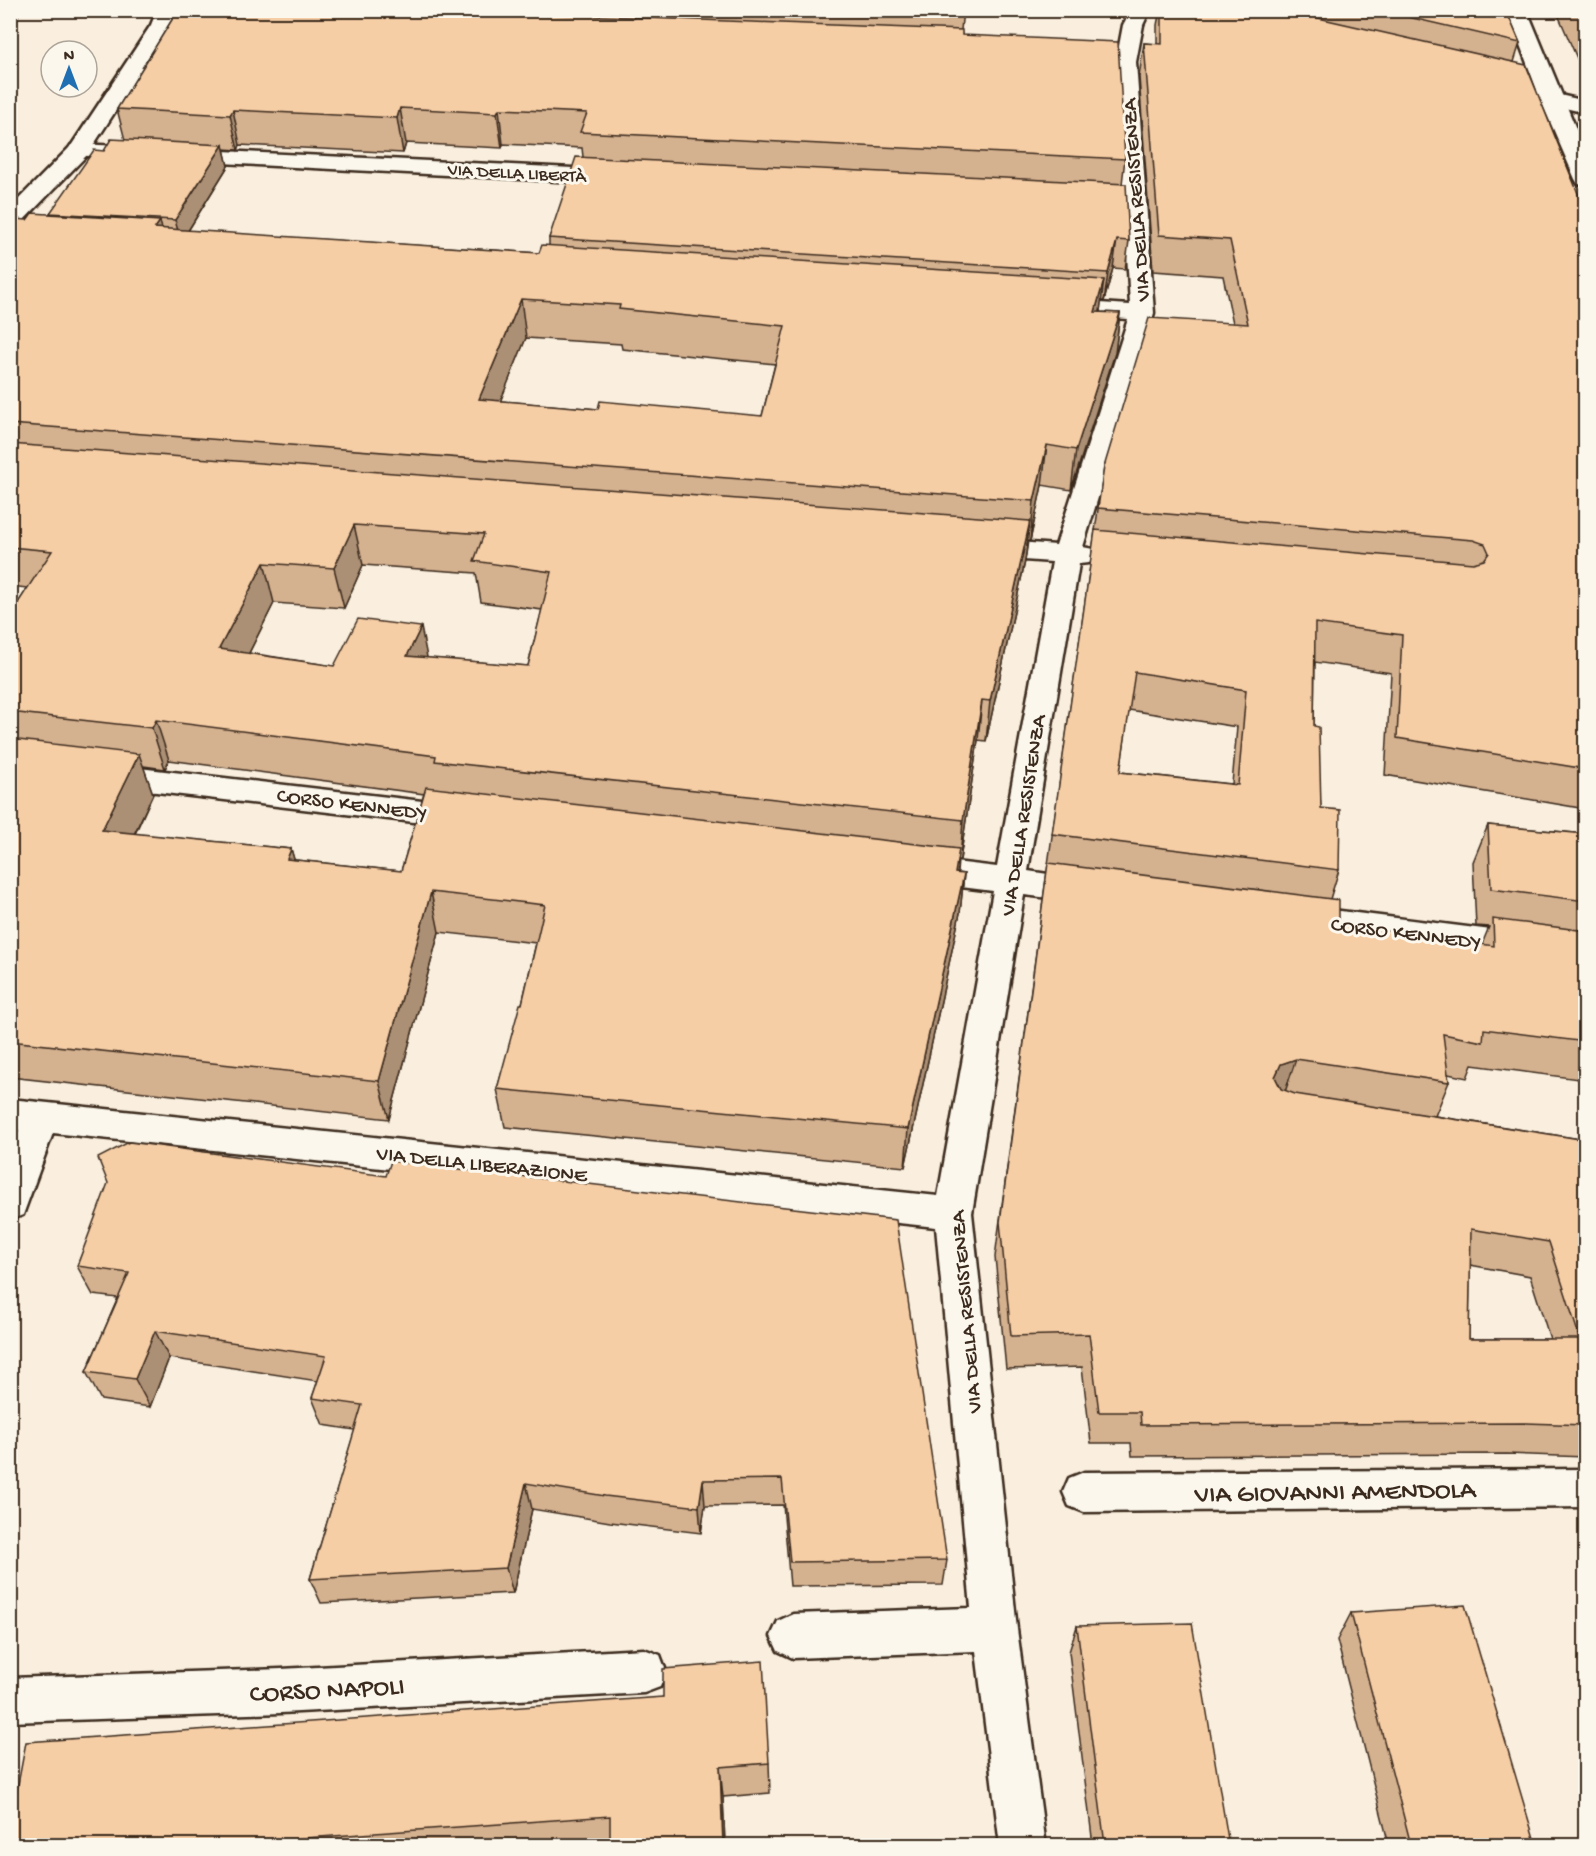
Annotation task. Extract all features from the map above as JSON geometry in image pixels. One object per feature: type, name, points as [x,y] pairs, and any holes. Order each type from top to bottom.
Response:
[{"type":"street","name":"VIA DELLA RESISTENZA","points":[[1023,1845],[995,1629],[953,1213],[1012,880],[1036,722],[1067,555],[1142,313],[1124,204],[1114,61],[1141,10]]},
{"type":"street","points":[[1517,10],[1551,99],[1586,179]]},
{"type":"street","points":[[14,234],[79,150],[164,18],[185,26]]},
{"type":"street","points":[[1471,80],[1586,107]]},
{"type":"street","name":"VIA DELLA LIBERTÀ","points":[[79,150],[637,178]]},
{"type":"street","points":[[1035,306],[1142,313]]},
{"type":"street","points":[[960,546],[1115,559]]},
{"type":"street","name":"CORSO KENNEDY","points":[[81,772],[494,820]]},
{"type":"street","points":[[894,867],[1118,894]]},
{"type":"street","name":"CORSO KENNEDY","points":[[1270,914],[1586,955]]},
{"type":"street","points":[[10,1204],[26,1115]]},
{"type":"street","name":"VIA DELLA LIBERAZIONE","points":[[26,1115],[953,1213]]},
{"type":"street","name":"VIA GIOVANNI AMENDOLA","points":[[1084,1492],[1586,1488]]},
{"type":"street","points":[[793,1636],[995,1629]]},
{"type":"street","name":"CORSO NAPOLI","points":[[10,1700],[281,1691],[644,1671]]},
{"type":"building","points":[[178,10],[441,10],[962,30],[962,35],[1118,42],[1125,159],[580,132],[587,113],[499,109],[497,113],[400,108],[397,118],[233,110],[230,115],[117,109]]},
{"type":"building","points":[[921,10],[963,10],[962,12]]},
{"type":"building","points":[[1162,10],[1283,10],[1526,65],[1586,213],[1586,769],[1397,738],[1402,635],[1315,623],[1314,726],[1319,727],[1321,808],[1340,810],[1339,870],[1052,834],[1095,530],[1473,563],[1484,560],[1489,553],[1485,544],[1473,540],[1098,508],[1104,467],[1149,318],[1248,324],[1230,240],[1159,235],[1144,43],[1162,44]],"holes":[[[1135,672],[1246,690],[1238,785],[1120,772]]]},
{"type":"building","points":[[1378,10],[1506,10],[1520,43]]},
{"type":"building","points":[[111,139],[223,145],[175,220],[50,213],[94,150],[104,151]]},
{"type":"building","points":[[576,157],[1126,184],[1129,241],[1117,240],[1108,273],[549,238]]},
{"type":"building","points":[[32,213],[160,221],[155,228],[539,253],[542,245],[1104,280],[1095,312],[1120,313],[1076,450],[1047,445],[1034,501],[10,424],[10,224],[15,219],[27,220]],"holes":[[[521,299],[620,305],[619,309],[785,326],[762,416],[600,401],[598,409],[479,399]]]},
{"type":"building","points":[[10,444],[1030,521],[990,701],[982,700],[963,820],[435,761],[436,756],[156,720],[152,728],[10,712],[10,615],[52,551],[10,547]],"holes":[[[354,525],[484,534],[474,561],[551,572],[528,666],[407,656],[421,627],[358,619],[334,666],[219,649],[264,563],[334,568]]]},
{"type":"building","points":[[10,739],[139,754],[102,830],[291,849],[287,859],[401,871],[426,787],[959,849],[955,873],[964,874],[908,1129],[497,1089],[520,1004],[522,1004],[545,905],[431,892],[379,1081],[10,1041]]},
{"type":"building","points":[[1488,825],[1586,834],[1586,901],[1491,889]]},
{"type":"building","points":[[1048,863],[1339,900],[1339,924],[1494,946],[1493,919],[1586,931],[1586,1042],[1484,1029],[1483,1042],[1443,1034],[1449,1082],[1296,1059],[1281,1064],[1275,1077],[1281,1089],[1295,1094],[1586,1140],[1586,1425],[1526,1423],[1141,1425],[1140,1412],[1099,1412],[1089,1334],[1011,1336],[1000,1222]],"holes":[[[1471,1229],[1549,1242],[1580,1339],[1469,1339]]]},
{"type":"building","points":[[129,1142],[386,1176],[391,1161],[896,1220],[947,1560],[790,1562],[782,1479],[703,1480],[699,1507],[605,1496],[526,1483],[506,1568],[310,1579],[362,1405],[312,1398],[326,1356],[155,1331],[135,1379],[86,1372],[129,1273],[77,1266],[108,1183],[98,1158]]},
{"type":"building","points":[[1465,1605],[1536,1845],[1411,1845],[1351,1613]]},
{"type":"building","points":[[1192,1623],[1229,1845],[1105,1845],[1077,1626]]},
{"type":"building","points":[[763,1661],[769,1763],[720,1767],[723,1845],[610,1845],[610,1816],[208,1845],[10,1845],[10,1827],[26,1742],[663,1697],[663,1669]]}]
